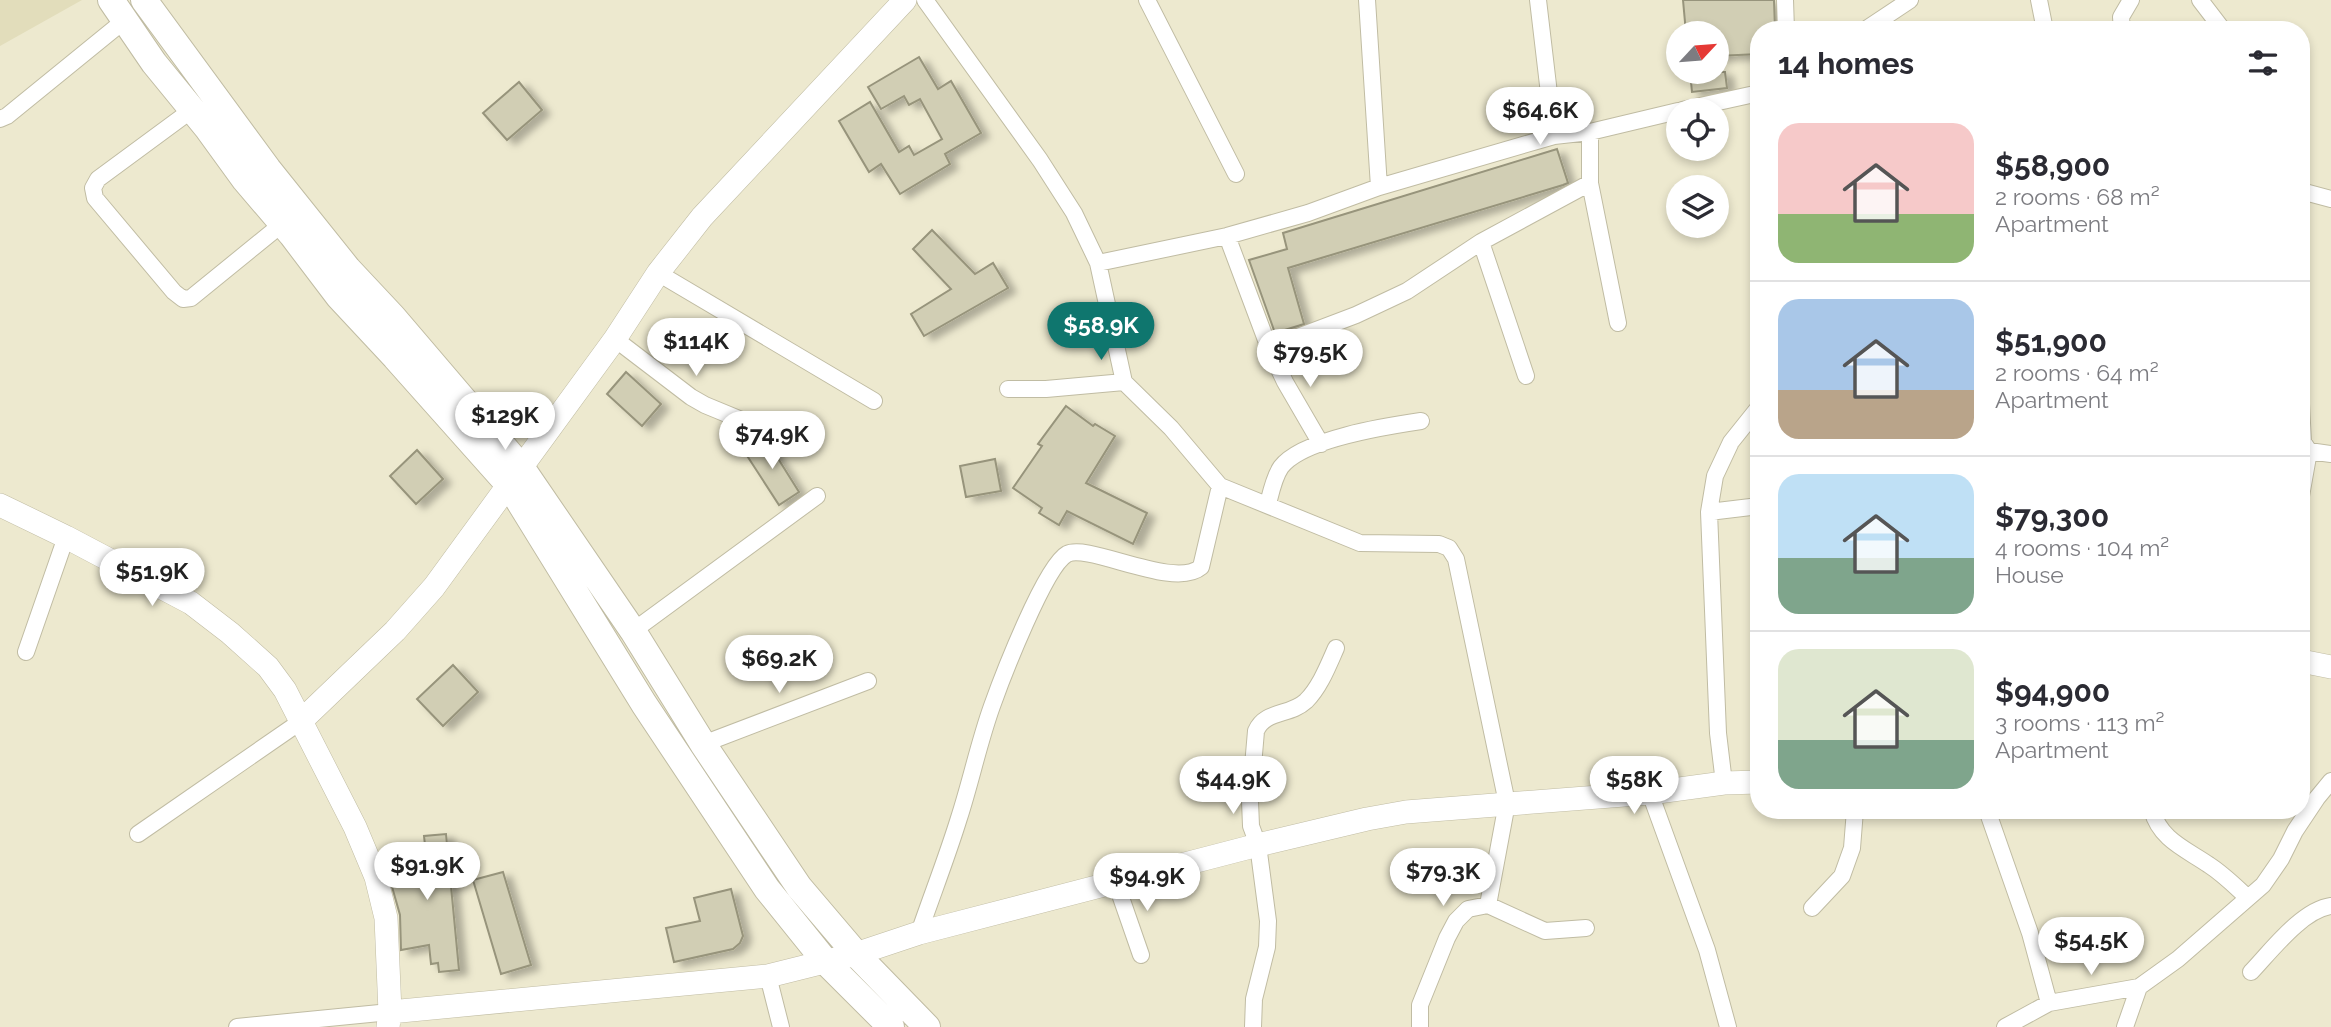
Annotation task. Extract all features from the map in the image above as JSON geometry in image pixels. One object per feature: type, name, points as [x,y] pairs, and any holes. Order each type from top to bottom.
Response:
[{"type":"main road","points":[[144,0],[268,169],[348,269],[393,317],[633,631],[799,887],[856,954],[927,1027]]},
{"type":"main road","points":[[118,10],[245,180],[339,297],[515,476],[687,771],[766,889],[825,961],[891,1027]]},
{"type":"street","points":[[138,834],[300,722],[395,631],[434,587],[702,217],[905,0]]},
{"type":"street","points":[[925,0],[1040,160],[1074,213],[1098,263],[1124,382],[1171,428],[1220,486],[1268,503],[1360,543],[1439,544],[1449,548],[1456,559],[1507,803],[1488,905]]},
{"type":"street","points":[[1147,0],[1236,174]]},
{"type":"street","points":[[1367,0],[1379,187]]},
{"type":"street","points":[[1538,0],[1554,136]]},
{"type":"street","points":[[1785,0],[1786,21]]},
{"type":"street","points":[[1878,21],[1910,0]]},
{"type":"street","points":[[2039,0],[2043,21]]},
{"type":"street","points":[[2121,21],[2131,0]]},
{"type":"street","points":[[2200,0],[2216,21]]},
{"type":"street","points":[[0,119],[7,116],[118,10]]},
{"type":"street","points":[[1729,100],[1750,95]]},
{"type":"street","points":[[193,109],[97,179],[93,188],[94,198],[174,292],[183,299],[191,298],[282,224]]},
{"type":"street","points":[[1098,263],[1227,236],[1308,213],[1379,187],[1554,136],[1590,132],[1666,114]]},
{"type":"street","points":[[1590,132],[1590,183],[1618,323]]},
{"type":"street","points":[[1269,348],[1356,316],[1407,291],[1481,242],[1590,183]]},
{"type":"street","points":[[2310,194],[2331,200]]},
{"type":"street","points":[[1227,236],[1269,348],[1285,382],[1321,444]]},
{"type":"street","points":[[1481,242],[1526,376]]},
{"type":"street","points":[[659,273],[874,401]]},
{"type":"street","points":[[615,339],[691,397],[768,431]]},
{"type":"street","points":[[1008,389],[1046,389],[1124,382]]},
{"type":"street","points":[[1724,783],[1718,733],[1709,512],[1715,476],[1731,442],[1750,418]]},
{"type":"street","points":[[1268,503],[1279,470],[1304,450],[1378,427],[1421,422]]},
{"type":"street","points":[[2310,451],[2331,454]]},
{"type":"street","points":[[919,933],[960,817],[992,706],[1038,596],[1058,563],[1068,554],[1080,552],[1138,568],[1186,574],[1195,572],[1200,567],[1220,486]]},
{"type":"street","points":[[633,631],[817,496]]},
{"type":"street","points":[[0,505],[191,603],[268,667],[285,690],[355,827],[376,877],[386,918],[389,1019]]},
{"type":"street","points":[[1709,512],[1750,507]]},
{"type":"street","points":[[26,652],[66,537]]},
{"type":"street","points":[[1253,1027],[1254,999],[1266,947],[1268,921],[1258,845],[1251,826],[1250,801],[1256,731],[1260,722],[1268,717],[1295,708],[1306,701],[1322,679],[1336,648]]},
{"type":"street","points":[[2310,663],[2331,667]]},
{"type":"street","points":[[704,744],[868,681]]},
{"type":"street","points":[[2310,807],[2331,781]]},
{"type":"street","points":[[237,1027],[389,1019],[768,976],[856,954],[919,933],[1367,819],[1406,812],[1750,782]]},
{"type":"street","points":[[1650,793],[1707,950],[1728,1027]]},
{"type":"street","points":[[1812,908],[1842,876],[1852,848],[1854,819]]},
{"type":"street","points":[[1990,819],[2030,933],[2049,1003]]},
{"type":"street","points":[[2154,819],[2164,835],[2211,866],[2247,897]]},
{"type":"street","points":[[2005,1027],[2049,1003],[2139,987],[2178,959],[2263,885],[2303,819]]},
{"type":"street","points":[[1116,883],[1141,955]]},
{"type":"street","points":[[1420,1027],[1420,1005],[1456,921],[1468,909],[1488,905],[1545,931],[1586,928]]},
{"type":"street","points":[[2251,972],[2287,934],[2312,913],[2331,906]]},
{"type":"street","points":[[768,976],[782,1027]]},
{"type":"street","points":[[2125,1027],[2139,987]]},
{"type":"shaded area","points":[[0,0],[82,0],[0,46]]},
{"type":"building","points":[[1683,0],[1774,0],[1775,21],[1750,21],[1750,54],[1729,55],[1729,21],[1685,21]]},
{"type":"building","points":[[919,57],[938,89],[951,81],[981,133],[945,154],[950,164],[900,194],[881,164],[869,172],[839,121],[870,102],[899,152],[909,146],[914,155],[942,139],[920,99],[909,105],[904,96],[881,109],[868,87]]},
{"type":"building","points":[[519,82],[542,110],[507,140],[483,113]]},
{"type":"building","points":[[1691,84],[1726,84],[1727,88],[1692,92]]},
{"type":"building","points":[[1557,149],[1568,183],[1288,268],[1304,324],[1275,333],[1249,260],[1287,249],[1283,233]]},
{"type":"building","points":[[932,230],[975,274],[993,263],[1008,288],[924,336],[911,314],[951,289],[913,249]]},
{"type":"building","points":[[626,372],[661,404],[642,426],[607,394]]},
{"type":"building","points":[[1066,406],[1093,426],[1095,424],[1115,436],[1086,483],[1147,513],[1133,544],[1067,511],[1059,525],[1039,513],[1042,508],[1013,488],[1042,446],[1038,444]]},
{"type":"building","points":[[761,440],[767,441],[799,492],[779,505],[744,451]]},
{"type":"building","points":[[417,450],[443,479],[416,504],[390,476]]},
{"type":"building","points":[[995,459],[1001,491],[966,497],[960,466]]},
{"type":"building","points":[[453,665],[478,692],[443,726],[417,699]]},
{"type":"building","points":[[446,834],[459,970],[439,972],[438,963],[431,964],[429,945],[401,950],[400,915],[385,862],[420,854],[419,845],[425,845],[424,836]]},
{"type":"building","points":[[503,872],[531,965],[501,974],[473,880]]},
{"type":"building","points":[[731,889],[743,936],[740,943],[733,949],[674,962],[666,928],[700,921],[694,898]]}]
